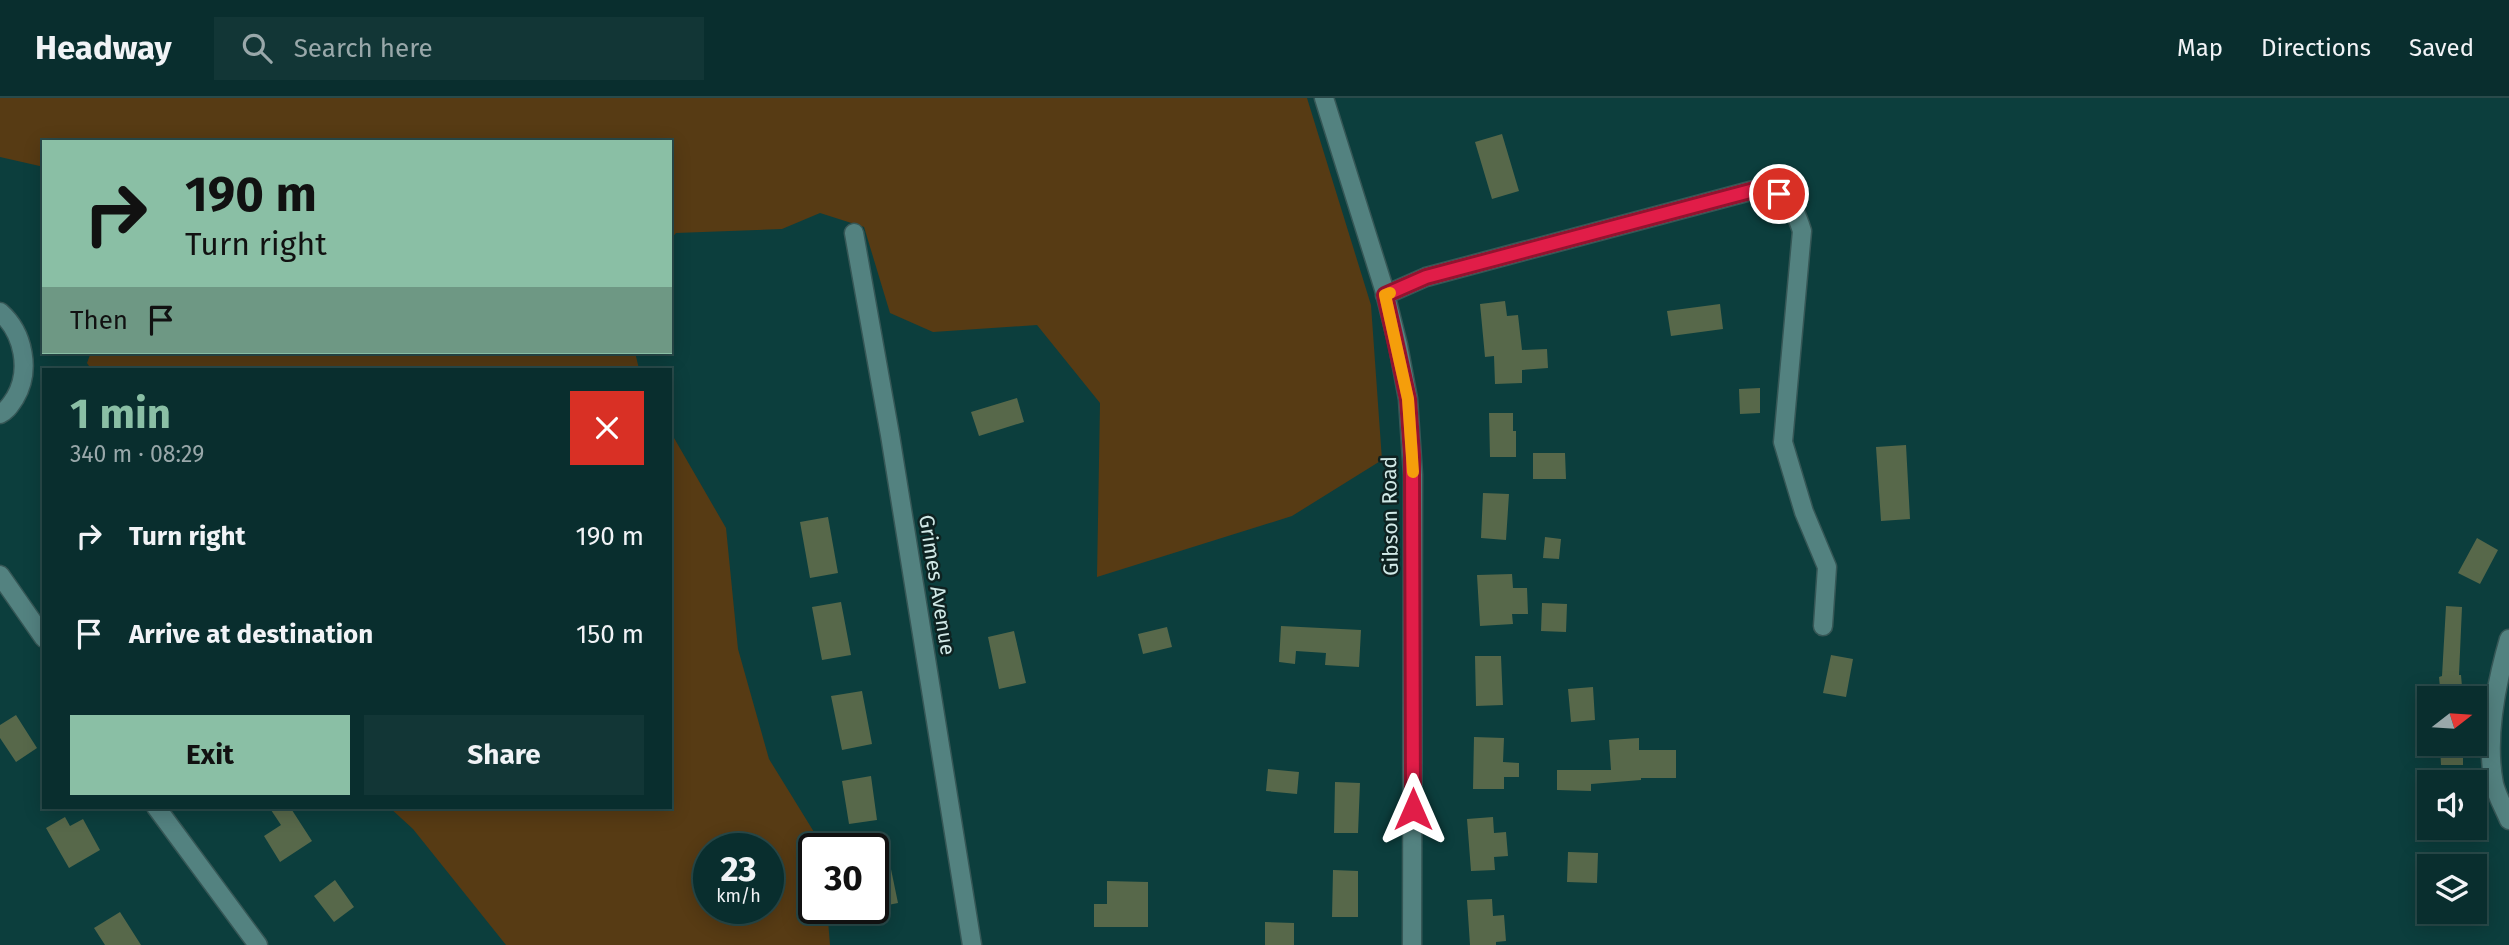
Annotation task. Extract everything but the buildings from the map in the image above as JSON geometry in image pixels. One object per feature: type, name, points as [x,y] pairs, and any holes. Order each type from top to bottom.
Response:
[{"type":"street","name":"Gibson Road","points":[[1324,98],[1385,295],[1408,399],[1413,475],[1412,945]]},
{"type":"street","points":[[1385,295],[1426,277],[1754,190],[1779,194],[1794,206],[1802,231],[1783,442],[1804,512],[1827,567],[1824,626]]},
{"type":"street","name":"Grimes Avenue","points":[[854,233],[890,435],[972,945]]},
{"type":"street","points":[[0,312],[13,325],[25,369],[18,391],[7,410],[0,414]]},
{"type":"street","points":[[0,575],[42,635]]},
{"type":"street","points":[[2509,639],[2493,716],[2491,749],[2495,786],[2509,820]]},
{"type":"street","points":[[157,809],[258,945]]},
{"type":"shaded area","points":[[0,98],[1307,98],[1371,305],[1382,460],[1292,516],[1097,577],[1100,403],[1037,325],[933,332],[890,313],[864,227],[820,213],[782,229],[676,233],[672,238],[672,140],[42,140],[42,167],[0,157]]},
{"type":"shaded area","points":[[90,354],[635,354],[639,368],[90,368],[87,363]]},
{"type":"shaded area","points":[[672,434],[726,528],[738,649],[769,759],[815,833],[798,833],[798,924],[828,924],[830,945],[506,945],[413,829],[391,809],[672,809]]},
{"type":"slow traffic","points":[[1390,293],[1385,295],[1408,399],[1413,472]]},
{"type":"route","points":[[1413,809],[1412,455],[1408,399],[1385,295],[1426,277],[1754,190],[1779,194]]}]
